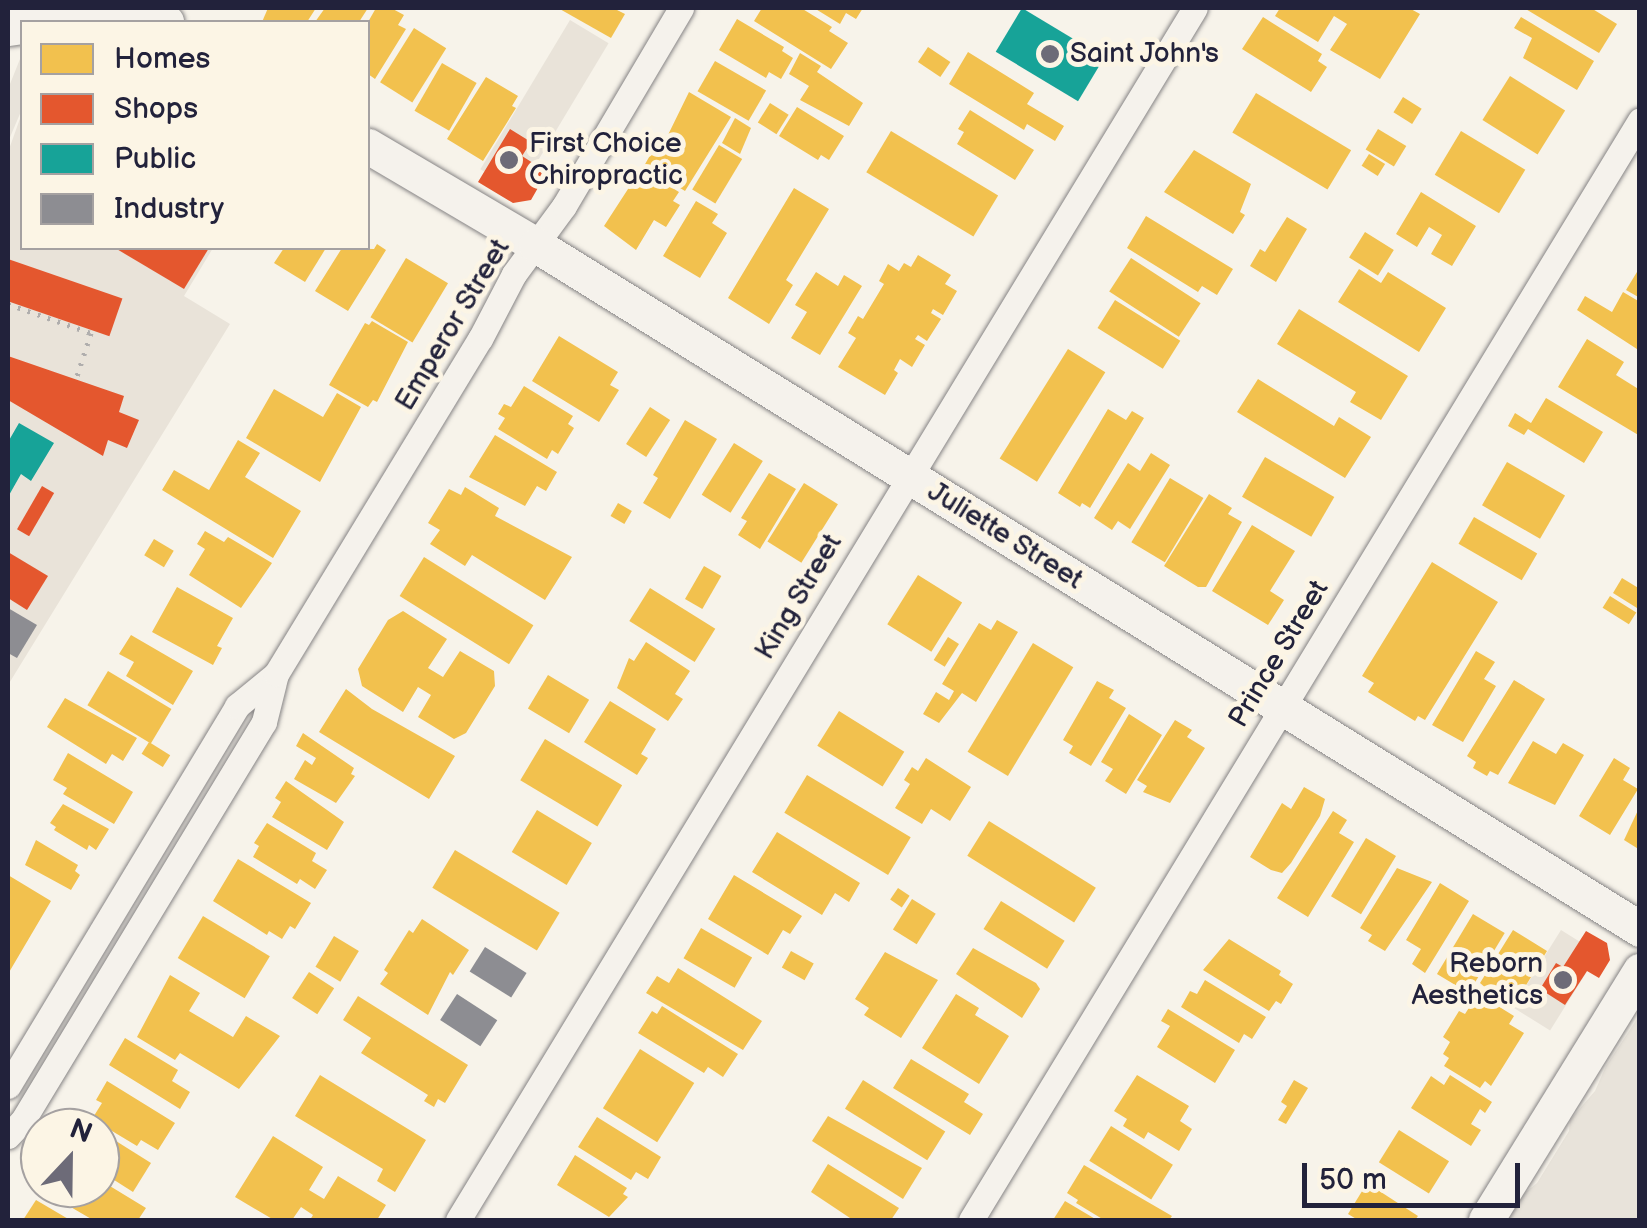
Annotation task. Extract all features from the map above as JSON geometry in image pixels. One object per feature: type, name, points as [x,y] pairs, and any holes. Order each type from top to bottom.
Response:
[{"type":"highway","points":[[32,20],[56,16],[94,20],[124,8]]},
{"type":"main road","name":"Juliette Street","points":[[370,147],[1640,928]]},
{"type":"main road","points":[[1486,1220],[1640,970]]},
{"type":"street","name":"Emperor Street","points":[[8,1136],[33,1104],[264,722],[276,674],[480,339],[514,274],[536,246],[681,8]]},
{"type":"street","name":"King Street","points":[[458,1220],[1195,8]]},
{"type":"street","name":"Prince Street","points":[[971,1220],[1640,120]]},
{"type":"street","name":"Emperor Street","points":[[8,1086],[236,706],[276,674]]},
{"type":"path","points":[[8,304],[92,333],[76,379]]},
{"type":"shaded area","points":[[570,20],[609,43],[519,192],[480,169]]},
{"type":"shaded area","points":[[20,59],[20,114],[8,142],[8,89]]},
{"type":"shaded area","points":[[20,119],[20,250],[212,250],[184,296],[230,324],[8,685],[8,152]]},
{"type":"shaded area","points":[[1561,930],[1598,953],[1550,1030],[1513,1007]]},
{"type":"shaded area","points":[[1639,1016],[1639,1220],[1506,1220],[1516,1200],[1537,1183],[1569,1131],[1570,1120],[1595,1091],[1606,1066]]},
{"type":"building: Homes","points":[[268,8],[316,8],[308,20],[263,20]]},
{"type":"building: Homes","points":[[325,8],[368,8],[360,20],[316,20]]},
{"type":"building: Homes","points":[[376,8],[391,8],[404,15],[398,25],[406,29],[375,79],[370,75],[369,20]]},
{"type":"building: Homes","points":[[558,8],[613,8],[625,14],[611,38]]},
{"type":"building: Homes","points":[[762,8],[801,8],[832,27],[829,31],[848,43],[831,69],[754,21]]},
{"type":"building: Homes","points":[[814,8],[863,8],[856,19],[846,13],[840,24]]},
{"type":"building: Homes","points":[[1280,8],[1409,8],[1420,14],[1380,79],[1330,50],[1347,24],[1334,16],[1318,42],[1275,16]]},
{"type":"building: Homes","points":[[1524,8],[1591,8],[1617,24],[1599,53]]},
{"type":"building: Homes","points":[[1263,17],[1322,54],[1318,61],[1327,67],[1311,92],[1242,49]]},
{"type":"building: Homes","points":[[1521,17],[1594,61],[1577,90],[1523,58],[1532,38],[1514,28]]},
{"type":"building: Homes","points":[[737,19],[784,47],[782,51],[793,58],[781,79],[769,72],[766,78],[719,50]]},
{"type":"building: Homes","points":[[414,28],[446,48],[412,102],[380,82]]},
{"type":"building: Homes","points":[[928,47],[950,62],[940,77],[918,62]]},
{"type":"building: Homes","points":[[968,52],[1034,93],[1027,104],[1064,126],[1055,141],[1027,124],[1024,130],[949,84]]},
{"type":"building: Homes","points":[[800,53],[821,66],[817,72],[863,103],[849,126],[800,100],[809,86],[789,74]]},
{"type":"building: Homes","points":[[715,61],[766,90],[749,121],[698,91]]},
{"type":"building: Homes","points":[[442,63],[477,83],[449,131],[414,111]]},
{"type":"building: Homes","points":[[1510,76],[1565,110],[1538,155],[1482,120]]},
{"type":"building: Homes","points":[[486,77],[518,96],[512,106],[516,108],[483,161],[447,139]]},
{"type":"building: Homes","points":[[689,92],[731,117],[685,191],[644,166],[661,136],[666,139]]},
{"type":"building: Homes","points":[[1256,93],[1351,150],[1327,190],[1232,132]]},
{"type":"building: Homes","points":[[1403,97],[1422,109],[1412,124],[1393,112]]},
{"type":"building: Homes","points":[[770,103],[789,115],[776,134],[758,123]]},
{"type":"building: Homes","points":[[797,107],[844,136],[829,160],[821,155],[818,160],[779,136]]},
{"type":"building: Homes","points":[[970,110],[1034,150],[1015,180],[957,144],[964,132],[958,129]]},
{"type":"building: Homes","points":[[735,118],[751,128],[740,154],[722,143]]},
{"type":"building: Homes","points":[[1378,129],[1406,146],[1394,167],[1366,150]]},
{"type":"building: Homes","points":[[891,131],[998,195],[973,237],[866,172]]},
{"type":"building: Homes","points":[[1461,131],[1525,170],[1499,213],[1435,175]]},
{"type":"building: Homes","points":[[719,145],[742,159],[715,203],[692,190]]},
{"type":"building: Homes","points":[[1194,150],[1251,184],[1240,212],[1245,215],[1233,234],[1164,192]]},
{"type":"building: Homes","points":[[1369,154],[1385,164],[1378,176],[1362,166]]},
{"type":"building: Homes","points":[[641,169],[679,192],[673,201],[680,205],[666,227],[654,220],[636,250],[604,226]]},
{"type":"building: Homes","points":[[794,188],[829,209],[786,280],[793,285],[769,324],[728,298]]},
{"type":"building: Homes","points":[[1421,192],[1476,226],[1452,266],[1431,254],[1442,235],[1429,227],[1417,247],[1396,234]]},
{"type":"building: Homes","points":[[696,201],[718,214],[712,223],[727,233],[700,278],[663,256]]},
{"type":"building: Homes","points":[[1146,216],[1233,269],[1217,295],[1202,286],[1198,292],[1127,248]]},
{"type":"building: Homes","points":[[1287,217],[1307,229],[1276,282],[1250,266],[1260,249],[1265,252]]},
{"type":"building: Homes","points":[[1365,232],[1394,250],[1378,275],[1349,257]]},
{"type":"building: Homes","points":[[377,244],[386,250],[348,311],[315,291],[341,250],[374,249]]},
{"type":"building: Homes","points":[[283,250],[325,250],[305,282],[274,263]]},
{"type":"building: Homes","points":[[918,255],[951,275],[945,284],[957,291],[943,315],[933,309],[931,313],[941,319],[927,341],[918,335],[915,339],[925,345],[912,367],[900,359],[894,370],[898,373],[885,395],[838,367],[856,338],[848,333],[858,316],[863,319],[884,284],[879,281],[888,264],[899,271],[904,263],[911,267]]},
{"type":"building: Homes","points":[[406,258],[448,283],[412,342],[370,317]]},
{"type":"building: Homes","points":[[1131,258],[1201,303],[1179,337],[1109,292]]},
{"type":"building: Homes","points":[[1640,267],[1640,298],[1626,290]]},
{"type":"building: Homes","points":[[1359,269],[1381,283],[1388,272],[1446,308],[1419,352],[1338,302]]},
{"type":"building: Homes","points":[[816,272],[838,286],[844,275],[862,286],[820,355],[791,338],[807,312],[795,305]]},
{"type":"building: Homes","points":[[1623,292],[1640,302],[1640,351],[1577,310],[1585,296],[1612,312]]},
{"type":"building: Homes","points":[[1115,300],[1180,341],[1163,369],[1098,328]]},
{"type":"building: Homes","points":[[1299,309],[1408,376],[1381,420],[1350,402],[1356,392],[1277,344]]},
{"type":"building: Homes","points":[[372,321],[408,342],[377,402],[373,400],[368,407],[329,385],[365,323],[369,325]]},
{"type":"building: Homes","points":[[559,336],[618,372],[610,385],[619,390],[599,422],[532,381]]},
{"type":"building: Homes","points":[[1587,339],[1624,362],[1616,375],[1640,390],[1640,436],[1558,387]]},
{"type":"building: Homes","points":[[1068,349],[1105,372],[1037,482],[1000,458]]},
{"type":"building: Homes","points":[[1258,379],[1334,426],[1339,417],[1371,437],[1345,478],[1237,412]]},
{"type":"building: Homes","points":[[524,386],[573,416],[568,424],[574,428],[558,454],[552,450],[547,459],[498,429],[505,418],[498,414],[504,404],[511,407]]},
{"type":"building: Homes","points":[[274,389],[323,417],[337,393],[361,407],[320,482],[246,438]]},
{"type":"building: Homes","points":[[1546,398],[1603,432],[1584,463],[1528,429],[1524,435],[1508,426],[1515,413],[1531,423]]},
{"type":"building: Homes","points":[[650,407],[670,420],[646,457],[626,444]]},
{"type":"building: Homes","points":[[1108,409],[1126,420],[1132,411],[1144,418],[1090,508],[1082,503],[1080,507],[1058,493]]},
{"type":"building: Homes","points":[[685,420],[717,439],[670,519],[643,503],[658,478],[653,475]]},
{"type":"building: Homes","points":[[495,435],[557,472],[546,491],[537,486],[525,506],[469,477]]},
{"type":"building: Homes","points":[[238,440],[260,453],[245,477],[301,511],[273,558],[162,490],[174,470],[209,490]]},
{"type":"building: Homes","points":[[734,443],[763,461],[731,513],[702,495]]},
{"type":"building: Homes","points":[[1151,453],[1170,465],[1130,529],[1118,521],[1112,530],[1094,518],[1128,463],[1140,471]]},
{"type":"building: Homes","points":[[1265,457],[1334,497],[1311,537],[1242,497]]},
{"type":"building: Homes","points":[[1507,462],[1565,496],[1540,539],[1482,505]]},
{"type":"building: Homes","points":[[769,473],[796,489],[760,549],[738,535],[747,521],[741,518]]},
{"type":"building: Homes","points":[[1170,478],[1203,498],[1165,562],[1131,542]]},
{"type":"building: Homes","points":[[804,483],[838,504],[801,563],[767,542]]},
{"type":"building: Homes","points":[[465,487],[499,508],[495,516],[572,557],[545,600],[472,555],[465,566],[430,544],[440,530],[428,523],[449,489],[461,495]]},
{"type":"building: Homes","points":[[1209,494],[1232,508],[1228,514],[1242,522],[1206,587],[1198,587],[1164,566]]},
{"type":"building: Homes","points":[[618,503],[632,511],[624,524],[610,516]]},
{"type":"building: Homes","points":[[1474,517],[1537,554],[1522,580],[1458,544]]},
{"type":"building: Homes","points":[[1252,525],[1295,551],[1270,591],[1284,600],[1268,625],[1212,591]]},
{"type":"building: Homes","points":[[205,531],[224,542],[228,537],[272,563],[241,608],[189,575],[205,549],[197,544]]},
{"type":"building: Homes","points":[[154,539],[174,551],[164,567],[144,555]]},
{"type":"building: Homes","points":[[424,557],[533,625],[509,664],[400,596]]},
{"type":"building: Homes","points":[[1432,562],[1498,602],[1425,720],[1418,716],[1415,721],[1368,692],[1374,683],[1362,676]]},
{"type":"building: Homes","points":[[704,566],[721,576],[702,609],[685,599]]},
{"type":"building: Homes","points":[[918,575],[962,603],[931,652],[887,624]]},
{"type":"building: Homes","points":[[1622,578],[1640,589],[1637,608],[1613,593]]},
{"type":"building: Homes","points":[[177,587],[233,618],[217,646],[222,648],[213,665],[152,632]]},
{"type":"building: Homes","points":[[650,588],[715,629],[695,662],[629,621]]},
{"type":"building: Homes","points":[[1610,596],[1636,612],[1629,624],[1603,608]]},
{"type":"building: Homes","points":[[403,611],[447,639],[428,668],[443,677],[460,651],[494,671],[495,686],[466,733],[454,739],[418,717],[431,695],[418,687],[403,712],[362,686],[358,669],[388,620]]},
{"type":"building: Homes","points":[[997,620],[1018,632],[976,702],[962,693],[939,723],[923,714],[936,692],[949,700],[954,691],[942,684],[979,623],[991,630]]},
{"type":"building: Homes","points":[[131,635],[193,671],[173,705],[126,676],[134,662],[119,654]]},
{"type":"building: Homes","points":[[948,637],[959,644],[945,667],[934,660]]},
{"type":"building: Homes","points":[[646,642],[690,671],[675,694],[683,699],[668,721],[617,688],[629,658],[634,661]]},
{"type":"building: Homes","points":[[1033,643],[1073,667],[1008,776],[968,752]]},
{"type":"building: Homes","points":[[1476,651],[1495,662],[1484,679],[1496,686],[1463,742],[1432,725]]},
{"type":"building: Homes","points":[[108,671],[171,709],[151,743],[87,705]]},
{"type":"building: Homes","points":[[548,675],[589,700],[569,733],[528,708]]},
{"type":"building: Homes","points":[[1514,680],[1545,699],[1498,775],[1490,771],[1487,776],[1473,768],[1476,762],[1467,756]]},
{"type":"building: Homes","points":[[1097,681],[1114,690],[1109,698],[1126,708],[1091,766],[1069,753],[1073,746],[1063,740]]},
{"type":"building: Homes","points":[[346,689],[372,709],[455,756],[429,799],[319,732]]},
{"type":"building: Homes","points":[[65,698],[137,738],[123,761],[112,754],[106,764],[47,727]]},
{"type":"building: Homes","points":[[610,701],[656,729],[641,754],[648,758],[637,775],[584,742]]},
{"type":"building: Homes","points":[[839,711],[904,752],[883,787],[817,746]]},
{"type":"building: Homes","points":[[1129,714],[1162,735],[1126,794],[1105,781],[1113,769],[1101,762]]},
{"type":"building: Homes","points":[[1175,720],[1192,730],[1187,737],[1205,748],[1170,803],[1143,792],[1147,786],[1137,780]]},
{"type":"building: Homes","points":[[303,733],[354,768],[351,774],[355,776],[336,803],[294,779],[305,760],[312,765],[316,758],[296,746]]},
{"type":"building: Homes","points":[[545,739],[622,785],[597,826],[520,780]]},
{"type":"building: Homes","points":[[1533,741],[1556,754],[1563,743],[1584,755],[1555,805],[1508,783]]},
{"type":"building: Homes","points":[[149,742],[170,755],[163,767],[142,754]]},
{"type":"building: Homes","points":[[68,753],[133,792],[114,824],[63,794],[67,788],[53,780]]},
{"type":"building: Homes","points":[[926,758],[971,787],[950,821],[931,809],[922,824],[895,808],[910,784],[904,780],[912,767],[918,771]]},
{"type":"building: Homes","points":[[1614,758],[1630,768],[1623,780],[1638,789],[1610,835],[1579,816]]},
{"type":"building: Homes","points":[[807,775],[911,837],[888,875],[784,813]]},
{"type":"building: Homes","points":[[286,781],[344,822],[327,850],[272,817],[281,802],[275,798]]},
{"type":"building: Homes","points":[[1304,787],[1325,799],[1320,816],[1282,873],[1271,870],[1250,857],[1282,803],[1291,809]]},
{"type":"building: Homes","points":[[63,804],[109,829],[96,850],[89,845],[87,850],[54,830],[56,827],[50,823]]},
{"type":"building: Homes","points":[[1640,806],[1640,850],[1624,840]]},
{"type":"building: Homes","points":[[537,810],[592,843],[567,885],[512,852]]},
{"type":"building: Homes","points":[[1333,811],[1347,820],[1339,833],[1354,842],[1308,917],[1277,898]]},
{"type":"building: Homes","points":[[989,821],[1096,888],[1074,923],[967,856]]},
{"type":"building: Homes","points":[[267,823],[316,853],[312,861],[327,870],[315,889],[300,879],[297,884],[253,857],[259,846],[254,843]]},
{"type":"building: Homes","points":[[777,832],[860,883],[849,902],[835,893],[822,915],[752,872]]},
{"type":"building: Homes","points":[[1366,838],[1396,856],[1361,914],[1331,896]]},
{"type":"building: Homes","points":[[36,840],[78,865],[75,871],[80,875],[71,890],[25,865]]},
{"type":"building: Homes","points":[[455,850],[560,913],[537,951],[432,888]]},
{"type":"building: Homes","points":[[238,859],[311,903],[295,929],[290,926],[282,939],[269,931],[267,935],[213,901]]},
{"type":"building: Homes","points":[[1397,868],[1432,882],[1385,951],[1368,941],[1372,935],[1360,928]]},
{"type":"building: Homes","points":[[8,875],[51,901],[8,974],[10,922]]},
{"type":"building: Homes","points":[[734,875],[802,916],[790,934],[783,930],[768,955],[708,919]]},
{"type":"building: Homes","points":[[1440,883],[1469,901],[1425,973],[1412,964],[1421,949],[1406,940]]},
{"type":"building: Homes","points":[[898,888],[910,896],[902,907],[890,900]]},
{"type":"building: Homes","points":[[912,899],[936,914],[917,944],[893,930]]},
{"type":"building: Homes","points":[[1001,901],[1065,941],[1047,969],[984,929]]},
{"type":"building: Homes","points":[[1473,914],[1505,933],[1469,993],[1437,974]]},
{"type":"building: Homes","points":[[203,916],[270,956],[245,998],[178,958]]},
{"type":"building: Homes","points":[[422,919],[469,950],[453,975],[450,972],[428,1015],[380,984],[388,973],[384,970],[409,930],[413,933]]},
{"type":"building: Homes","points":[[701,928],[752,957],[735,988],[684,958]]},
{"type":"building: Homes","points":[[1513,930],[1547,951],[1517,1000],[1507,994],[1502,1002],[1480,983]]},
{"type":"building: Homes","points":[[334,936],[359,951],[340,982],[315,967]]},
{"type":"building: Homes","points":[[1229,939],[1281,971],[1279,975],[1293,984],[1281,1004],[1276,1001],[1269,1011],[1203,970]]},
{"type":"building: Homes","points":[[973,948],[1036,983],[1040,989],[1022,1018],[956,974]]},
{"type":"building: Homes","points":[[791,951],[814,964],[805,980],[782,968]]},
{"type":"building: Homes","points":[[885,952],[938,980],[901,1038],[864,1015],[869,1008],[855,999]]},
{"type":"building: Homes","points":[[678,968],[762,1021],[743,1050],[646,993],[657,976],[669,983]]},
{"type":"building: Homes","points":[[309,972],[334,988],[317,1014],[292,998]]},
{"type":"building: Homes","points":[[170,975],[200,993],[189,1011],[233,1037],[246,1016],[280,1036],[239,1089],[180,1053],[175,1060],[137,1037]]},
{"type":"building: Homes","points":[[1205,980],[1266,1017],[1252,1039],[1244,1034],[1239,1043],[1181,1007],[1190,991],[1197,994]]},
{"type":"building: Homes","points":[[956,994],[979,1008],[975,1015],[1009,1036],[979,1084],[922,1048]]},
{"type":"building: Homes","points":[[358,996],[468,1065],[445,1103],[438,1099],[434,1107],[424,1101],[428,1095],[361,1053],[371,1038],[343,1020]]},
{"type":"building: Homes","points":[[1485,998],[1514,1016],[1509,1024],[1524,1033],[1491,1086],[1485,1081],[1480,1088],[1444,1066],[1449,1058],[1443,1054],[1450,1042],[1443,1037],[1459,1011],[1465,1014],[1472,1003],[1480,1007]]},
{"type":"building: Homes","points":[[662,1006],[738,1054],[723,1077],[708,1067],[704,1073],[638,1033],[652,1011],[657,1014]]},
{"type":"building: Homes","points":[[1168,1009],[1235,1050],[1215,1083],[1157,1047],[1170,1026],[1161,1021]]},
{"type":"building: Homes","points":[[125,1038],[178,1070],[172,1081],[190,1092],[180,1109],[109,1065]]},
{"type":"building: Homes","points":[[640,1049],[694,1083],[657,1142],[603,1108]]},
{"type":"building: Homes","points":[[911,1059],[969,1094],[964,1102],[983,1114],[970,1135],[893,1088]]},
{"type":"building: Homes","points":[[320,1075],[426,1140],[395,1192],[377,1181],[383,1169],[295,1116]]},
{"type":"building: Homes","points":[[1137,1075],[1189,1106],[1180,1121],[1192,1129],[1179,1151],[1148,1132],[1144,1139],[1123,1126],[1127,1119],[1114,1111]]},
{"type":"building: Homes","points":[[1450,1075],[1492,1102],[1485,1113],[1480,1109],[1471,1124],[1481,1130],[1471,1146],[1411,1108],[1431,1076],[1444,1085]]},
{"type":"building: Homes","points":[[863,1080],[945,1131],[927,1160],[845,1109]]},
{"type":"building: Homes","points":[[1294,1080],[1308,1088],[1286,1124],[1278,1120],[1287,1106],[1281,1102]]},
{"type":"building: Homes","points":[[107,1081],[175,1123],[158,1150],[141,1140],[137,1146],[120,1136],[120,1108],[99,1108],[102,1103],[96,1100]]},
{"type":"building: Homes","points":[[828,1116],[922,1168],[903,1199],[812,1141]]},
{"type":"building: Homes","points":[[597,1117],[661,1157],[648,1179],[636,1172],[631,1180],[578,1147]]},
{"type":"building: Homes","points":[[1111,1126],[1173,1165],[1151,1199],[1089,1161]]},
{"type":"building: Homes","points":[[1399,1130],[1449,1161],[1429,1193],[1379,1162]]},
{"type":"building: Homes","points":[[273,1136],[323,1167],[309,1190],[324,1199],[338,1176],[386,1205],[377,1220],[310,1220],[313,1215],[301,1207],[292,1220],[274,1220],[235,1197]]},
{"type":"building: Homes","points":[[120,1144],[151,1163],[133,1192],[120,1184]]},
{"type":"building: Homes","points":[[575,1155],[627,1188],[623,1194],[628,1197],[609,1217],[557,1185]]},
{"type":"building: Homes","points":[[828,1164],[899,1208],[891,1220],[853,1220],[811,1192]]},
{"type":"building: Homes","points":[[1084,1165],[1172,1216],[1169,1220],[1104,1220],[1067,1193]]},
{"type":"building: Homes","points":[[1367,1183],[1418,1216],[1415,1220],[1358,1220],[1348,1214]]},
{"type":"building: Homes","points":[[120,1192],[146,1208],[138,1220],[93,1220],[72,1208],[120,1208]]},
{"type":"building: Homes","points":[[1065,1201],[1097,1220],[1053,1220]]},
{"type":"building: Homes","points":[[31,1208],[50,1208],[70,1220],[23,1220]]},
{"type":"building: Shops","name":"First Choice Chiropractic","points":[[510,129],[531,142],[522,156],[547,172],[531,200],[513,203],[478,182]]},
{"type":"building: Shops","points":[[118,250],[208,250],[184,289]]},
{"type":"building: Shops","points":[[8,259],[122,298],[109,336],[8,301]]},
{"type":"building: Shops","points":[[8,356],[124,396],[119,412],[139,420],[127,448],[108,440],[103,456],[8,400]]},
{"type":"building: Shops","points":[[42,486],[54,493],[29,536],[17,529]]},
{"type":"building: Shops","points":[[8,552],[48,576],[27,610],[8,598]]},
{"type":"building: Shops","name":"Reborn Aesthetics","points":[[1586,931],[1607,943],[1610,960],[1599,978],[1587,971],[1565,1005],[1540,989],[1556,963],[1563,967]]},
{"type":"building: Public","name":"Saint John's","points":[[1022,8],[1104,57],[1078,101],[996,52]]},
{"type":"building: Public","points":[[19,423],[54,443],[31,481],[21,474],[8,497],[8,442]]},
{"type":"building: Industry","points":[[8,608],[37,625],[17,658],[8,653]]},
{"type":"building: Industry","points":[[485,947],[527,973],[511,998],[470,972]]},
{"type":"building: Industry","points":[[457,994],[497,1020],[480,1046],[440,1020]]},
{"type":"place","name":"Saint John's","points":[[1050,54]]},
{"type":"place","name":"First Choice Chiropractic","points":[[509,160]]},
{"type":"place","name":"Reborn Aesthetics","points":[[1563,980]]}]
